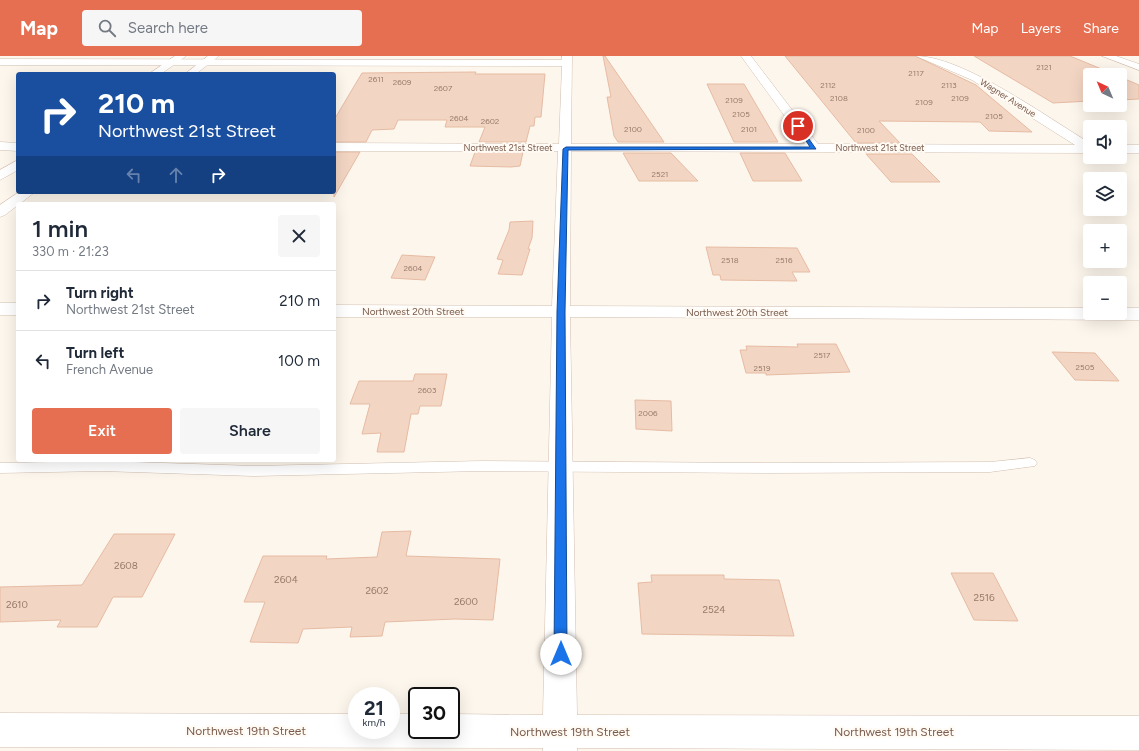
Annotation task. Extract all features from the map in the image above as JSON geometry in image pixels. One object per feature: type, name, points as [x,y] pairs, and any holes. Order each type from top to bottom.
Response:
[{"type":"street","points":[[157,72],[181,56]]},
{"type":"street","points":[[192,72],[214,56]]},
{"type":"street","points":[[746,56],[814,148]]},
{"type":"street","name":"Wagner Avenue","points":[[921,56],[976,78],[1083,145]]},
{"type":"street","points":[[1107,56],[1125,59],[1139,67]]},
{"type":"street","points":[[0,62],[567,60],[561,312],[560,741]]},
{"type":"street","points":[[0,146],[16,146]]},
{"type":"street","name":"Northwest 21st Street","points":[[336,147],[566,149],[1083,149]]},
{"type":"street","points":[[1127,149],[1139,149]]},
{"type":"street","points":[[0,176],[16,165]]},
{"type":"street","points":[[0,212],[25,194]]},
{"type":"street","points":[[0,309],[16,309]]},
{"type":"street","name":"Northwest 20th Street","points":[[336,311],[1139,314]]},
{"type":"street","name":"Northwest 19th Street","points":[[0,730],[560,741],[989,742],[1139,733]]},
{"type":"lane","points":[[0,468],[102,466],[254,471],[482,466],[561,468],[952,467],[1030,463]]},
{"type":"building","points":[[603,56],[605,56],[664,142],[618,142],[614,136],[607,97],[611,97]]},
{"type":"building","points":[[785,56],[915,56],[976,85],[1032,132],[989,131],[980,122],[879,121],[900,143],[856,143]]},
{"type":"building","points":[[974,56],[1070,56],[1099,68],[1083,68],[1083,101],[1053,103]]},
{"type":"building","points":[[476,72],[475,74],[545,74],[541,117],[535,117],[534,126],[530,126],[526,142],[479,142],[485,127],[445,127],[447,120],[398,120],[394,129],[372,130],[366,142],[336,142],[336,117],[362,73]]},
{"type":"building","points":[[1127,80],[1139,85],[1139,99],[1127,100]]},
{"type":"building","points":[[707,84],[744,84],[778,142],[734,142]]},
{"type":"building","points":[[336,152],[360,152],[336,194]]},
{"type":"building","points":[[475,152],[523,152],[520,166],[511,167],[470,166]]},
{"type":"building","points":[[623,153],[671,153],[698,181],[639,181]]},
{"type":"building","points":[[740,153],[785,153],[802,181],[753,181]]},
{"type":"building","points":[[866,154],[912,154],[940,182],[891,182]]},
{"type":"building","points":[[533,221],[532,238],[528,249],[530,249],[522,275],[498,274],[503,260],[497,259],[509,230],[510,222]]},
{"type":"building","points":[[706,247],[797,248],[810,272],[792,272],[797,281],[721,280],[720,275],[713,275]]},
{"type":"building","points":[[402,255],[435,257],[425,280],[391,278]]},
{"type":"building","points":[[797,344],[836,344],[850,372],[766,375],[766,373],[746,373],[740,350],[747,350],[746,346],[798,347]]},
{"type":"building","points":[[1052,352],[1095,353],[1119,381],[1075,380]]},
{"type":"building","points":[[415,374],[447,374],[441,406],[420,406],[418,414],[411,414],[404,452],[377,452],[381,433],[362,434],[370,404],[350,404],[359,381],[413,381]]},
{"type":"building","points":[[635,400],[671,401],[672,431],[636,429]]},
{"type":"building","points":[[411,531],[406,556],[500,559],[493,620],[455,619],[385,622],[382,636],[350,637],[352,627],[303,629],[298,643],[250,642],[265,602],[244,602],[263,556],[327,556],[326,559],[377,557],[382,532]]},
{"type":"building","points":[[114,534],[175,534],[142,597],[113,597],[97,627],[57,627],[61,620],[0,622],[0,587],[82,585]]},
{"type":"building","points":[[951,573],[993,573],[1018,621],[974,620]]},
{"type":"building","points":[[651,575],[724,575],[724,579],[779,580],[794,636],[642,634],[638,583],[652,582]]},
{"type":"route","points":[[561,654],[561,312],[566,149],[814,148],[798,126]]}]
